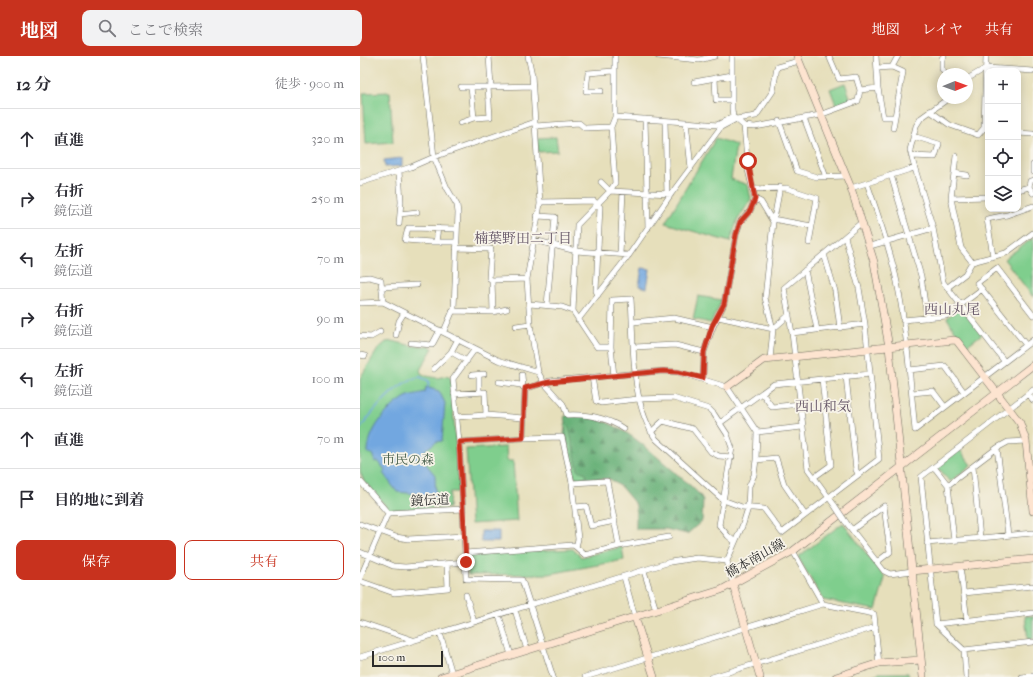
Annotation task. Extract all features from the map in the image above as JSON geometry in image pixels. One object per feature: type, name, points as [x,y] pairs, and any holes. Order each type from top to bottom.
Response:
[{"type":"street","points":[[411,343],[432,345],[442,331],[452,311],[456,286],[457,205],[447,188],[434,157],[423,56]]},
{"type":"street","points":[[460,123],[474,118],[490,117],[489,56]]},
{"type":"street","points":[[528,56],[532,86],[540,202],[527,278],[530,304],[530,324],[538,372],[544,384],[564,404],[567,415],[592,415],[624,429]]},
{"type":"street","points":[[611,347],[597,347],[572,311],[577,225],[610,191],[615,181],[611,127],[616,117],[614,71],[615,56]]},
{"type":"street","points":[[658,56],[699,60],[715,56]]},
{"type":"street","points":[[732,56],[732,100],[735,118],[744,126],[755,127],[779,121],[820,115],[858,101],[860,90],[856,77],[839,79],[829,56]]},
{"type":"street","points":[[876,56],[878,68],[878,88],[883,117],[894,118]]},
{"type":"street","points":[[892,67],[898,56]]},
{"type":"street","points":[[942,68],[942,58],[944,56]]},
{"type":"street","points":[[986,56],[986,68]]},
{"type":"street","points":[[616,117],[717,125],[735,118],[756,116],[773,92],[777,67],[798,58],[851,188],[870,246],[882,302],[889,347],[923,677]]},
{"type":"street","points":[[878,68],[892,67],[903,72],[893,128]]},
{"type":"street","points":[[973,76],[985,69]]},
{"type":"street","points":[[1021,70],[1033,71]]},
{"type":"street","points":[[601,91],[586,91],[588,73],[614,71]]},
{"type":"street","points":[[694,82],[732,75]]},
{"type":"street","points":[[715,78],[716,100],[732,100]]},
{"type":"street","points":[[461,87],[532,86]]},
{"type":"street","points":[[471,87],[474,118]]},
{"type":"street","points":[[860,90],[878,88]]},
{"type":"street","points":[[940,104],[921,118],[913,136],[910,150],[914,168],[933,228],[944,282],[1004,362]]},
{"type":"street","points":[[930,111],[950,125],[978,135],[985,129]]},
{"type":"street","points":[[578,320],[629,255],[669,194],[691,168],[721,127],[735,118]]},
{"type":"street","points":[[804,118],[826,177]]},
{"type":"street","points":[[645,119],[648,228]]},
{"type":"street","points":[[665,121],[669,194]]},
{"type":"street","points":[[779,121],[797,171],[817,177],[846,176]]},
{"type":"street","points":[[686,122],[687,148],[691,168]]},
{"type":"street","points":[[360,183],[535,124],[579,123],[585,128],[611,127]]},
{"type":"street","points":[[703,378],[704,352],[712,326],[724,304],[740,222],[750,211],[755,199],[748,170],[744,126]]},
{"type":"street","points":[[1021,133],[1033,134]]},
{"type":"street","points":[[912,156],[935,157],[939,144],[913,136]]},
{"type":"street","points":[[956,156],[952,198],[961,248],[972,262]]},
{"type":"street","points":[[1033,165],[1033,172]]},
{"type":"street","points":[[851,188],[914,168]]},
{"type":"street","points":[[399,171],[399,224]]},
{"type":"street","points":[[954,173],[967,176]]},
{"type":"street","points":[[891,175],[921,276],[927,318]]},
{"type":"street","points":[[1033,180],[1030,181],[1029,187],[1033,193]]},
{"type":"street","points":[[601,182],[610,191],[669,194]]},
{"type":"street","points":[[867,183],[887,241],[904,320],[916,430],[1033,340]]},
{"type":"street","points":[[752,189],[780,187],[796,190],[817,198],[809,243]]},
{"type":"street","points":[[772,219],[775,214],[780,187]]},
{"type":"street","points":[[1021,189],[1029,187]]},
{"type":"street","points":[[620,254],[623,192]]},
{"type":"street","points":[[952,198],[985,197]]},
{"type":"street","points":[[755,199],[761,202],[772,219],[773,231],[765,298],[773,329],[770,360]]},
{"type":"street","points":[[540,202],[594,200],[600,207],[596,291],[598,295]]},
{"type":"street","points":[[993,256],[987,219],[1007,215],[1033,206]]},
{"type":"street","points":[[400,214],[417,212]]},
{"type":"street","points":[[538,216],[555,217],[547,305]]},
{"type":"street","points":[[772,219],[812,226]]},
{"type":"street","points":[[862,222],[784,288],[792,333],[808,469],[813,478],[884,571],[890,574],[1033,559]]},
{"type":"street","points":[[457,229],[408,228],[405,240],[491,248],[489,278],[492,280],[493,312]]},
{"type":"street","points":[[436,242],[438,228]]},
{"type":"street","points":[[870,246],[933,228]]},
{"type":"street","points":[[948,287],[965,274],[972,262],[1006,253],[1033,232]]},
{"type":"street","points":[[614,376],[611,347],[612,300],[631,299],[638,399],[646,423],[651,432],[656,439],[723,500],[748,508],[764,509],[782,533],[879,458],[865,324],[856,275],[845,237]]},
{"type":"street","points":[[534,240],[576,251],[629,255]]},
{"type":"street","points":[[824,254],[835,291],[840,328]]},
{"type":"street","points":[[1026,345],[977,283],[997,268],[1033,315]]},
{"type":"street","points":[[805,270],[818,330]]},
{"type":"street","points":[[360,278],[378,278],[381,280],[383,302]]},
{"type":"street","points":[[492,280],[527,278]]},
{"type":"street","points":[[382,287],[417,285]]},
{"type":"street","points":[[904,320],[946,316],[982,289]]},
{"type":"street","points":[[360,303],[383,302],[498,360],[538,372]]},
{"type":"street","points":[[530,304],[547,305],[572,311]]},
{"type":"street","points":[[452,311],[493,312],[507,310]]},
{"type":"street","points":[[396,335],[399,321],[404,313]]},
{"type":"street","points":[[773,329],[789,315]]},
{"type":"street","points":[[718,317],[773,329]]},
{"type":"street","points":[[633,322],[674,318],[712,326]]},
{"type":"street","points":[[516,326],[530,324]]},
{"type":"street","points":[[792,333],[865,324]]},
{"type":"street","points":[[360,336],[371,338],[382,330]]},
{"type":"street","points":[[434,369],[451,352],[458,339]]},
{"type":"street","points":[[727,387],[760,361],[906,344],[957,341],[1020,423],[1026,442],[1032,486],[1033,510]]},
{"type":"street","points":[[634,348],[675,344],[704,352]]},
{"type":"street","points":[[451,352],[467,362],[475,349]]},
{"type":"street","name":"鏡伝道","points":[[388,513],[463,509],[459,442],[452,382],[467,362]]},
{"type":"street","name":"橋本南山線","points":[[440,677],[453,675],[511,655],[721,590],[734,584],[793,551],[1033,365]]},
{"type":"street","points":[[909,370],[945,366],[964,392]]},
{"type":"street","points":[[499,382],[523,387],[592,377],[663,371],[678,372],[703,378],[727,387],[757,432],[756,460],[754,475],[750,486],[748,508],[743,524],[734,541],[727,561],[760,677]]},
{"type":"street","points":[[472,375],[482,374],[479,392]]},
{"type":"street","points":[[720,423],[774,384],[870,374]]},
{"type":"street","points":[[522,375],[523,438]]},
{"type":"street","points":[[846,376],[856,470],[858,474]]},
{"type":"street","points":[[592,377],[596,401],[601,403],[638,399],[673,398],[709,409],[720,423],[731,444],[732,457],[719,525],[734,541]]},
{"type":"street","points":[[813,478],[831,466],[822,379]]},
{"type":"street","points":[[966,677],[964,650],[936,624],[920,477],[1033,390]]},
{"type":"street","points":[[912,393],[933,391],[945,407]]},
{"type":"street","points":[[454,394],[485,392],[486,415]]},
{"type":"street","points":[[762,393],[772,407],[800,404]]},
{"type":"street","points":[[1028,394],[1033,400]]},
{"type":"street","points":[[456,417],[486,415],[523,418]]},
{"type":"street","points":[[651,432],[663,421],[693,429],[711,452],[719,456],[732,457]]},
{"type":"street","points":[[757,432],[802,427]]},
{"type":"street","points":[[459,442],[562,437],[572,482],[578,539],[576,547]]},
{"type":"street","points":[[948,486],[997,448],[1008,442],[1026,442]]},
{"type":"street","points":[[997,448],[1008,535]]},
{"type":"street","points":[[756,460],[776,458],[784,484],[805,515]]},
{"type":"street","points":[[934,467],[948,486],[954,541]]},
{"type":"street","points":[[973,467],[980,538]]},
{"type":"street","points":[[360,481],[388,513],[360,579],[394,593],[448,588],[447,564]]},
{"type":"street","points":[[572,482],[608,481],[619,546]]},
{"type":"street","points":[[575,507],[586,506],[591,526],[615,521]]},
{"type":"street","points":[[852,530],[884,506],[890,552],[877,562]]},
{"type":"street","points":[[463,509],[466,579],[522,580],[553,677]]},
{"type":"street","points":[[360,524],[380,532],[408,539],[464,536]]},
{"type":"street","points":[[927,543],[1033,533]]},
{"type":"street","points":[[465,553],[572,545],[585,555],[619,546],[669,537]]},
{"type":"street","points":[[793,551],[823,604]]},
{"type":"street","points":[[360,552],[393,566],[405,567],[466,562]]},
{"type":"street","points":[[360,657],[670,562],[696,558],[727,561]]},
{"type":"street","points":[[960,566],[967,620]]},
{"type":"street","points":[[644,571],[656,610]]},
{"type":"street","points":[[624,577],[654,677]]},
{"type":"street","points":[[964,593],[1033,586]]},
{"type":"street","points":[[466,595],[474,622]]},
{"type":"street","points":[[585,677],[823,604],[874,614],[879,664]]},
{"type":"street","points":[[515,610],[527,650]]},
{"type":"street","points":[[936,624],[1033,613]]},
{"type":"street","points":[[499,615],[511,655]]},
{"type":"street","points":[[360,622],[414,640]]},
{"type":"street","points":[[712,677],[876,627]]},
{"type":"street","points":[[440,633],[453,675]]},
{"type":"street","points":[[964,650],[1033,642]]},
{"type":"street","points":[[836,677],[879,664],[921,660]]},
{"type":"street","points":[[1022,677],[1033,676]]},
{"type":"green space","points":[[845,83],[851,100],[836,105],[830,89]]},
{"type":"green space","points":[[390,92],[393,142],[366,144],[363,93]]},
{"type":"green space","points":[[556,137],[558,151],[538,152],[537,138]]},
{"type":"green space","points":[[716,138],[736,145],[731,179],[748,185],[751,199],[737,221],[730,242],[665,223]]},
{"type":"green space","points":[[1033,238],[1033,297],[1004,259]]},
{"type":"green space","points":[[698,296],[722,300],[711,323],[693,319]]},
{"type":"green space","points":[[959,308],[962,309],[982,334],[965,347],[947,318]]},
{"type":"green space","name":"市民の森","points":[[393,341],[412,346],[428,346],[433,348],[420,370],[422,375],[437,378],[446,376],[451,378],[459,492],[450,492],[449,508],[389,510],[364,481],[360,472],[360,378],[378,349],[386,342]]},
{"type":"green space","points":[[567,415],[583,416],[611,424],[647,448],[700,495],[703,500],[702,521],[687,534],[666,529],[636,529],[636,505],[621,487],[610,479],[578,479],[574,477],[564,434],[566,421],[564,417]]},
{"type":"green space","points":[[568,424],[578,470],[586,473],[587,478],[578,478],[574,476],[565,425]]},
{"type":"green space","points":[[506,447],[507,461],[513,461],[517,521],[471,524],[466,449]]},
{"type":"green space","points":[[960,450],[971,465],[949,481],[939,468],[939,465]]},
{"type":"green space","points":[[843,523],[885,578],[876,610],[823,600],[798,557]]},
{"type":"green space","points":[[622,547],[624,560],[549,574],[468,575],[468,558],[472,554],[573,549],[581,557]]},
{"type":"green space","points":[[1025,616],[1033,616],[1033,639],[1028,640]]},
{"type":"green space","points":[[879,673],[908,673],[909,677],[867,677]]},
{"type":"water","points":[[402,158],[402,166],[385,167],[384,160]]},
{"type":"water","points":[[642,268],[650,269],[647,288],[639,286]]},
{"type":"water","points":[[426,387],[439,391],[445,403],[442,441],[436,442],[425,450],[426,464],[435,475],[436,501],[420,500],[418,494],[397,492],[383,473],[385,470],[378,461],[375,462],[372,454],[368,453],[371,436],[380,420],[386,413],[399,401],[406,397],[425,392]]},
{"type":"water","points":[[481,531],[499,531],[499,542],[481,542]]},
{"type":"waterway","points":[[360,429],[378,406],[403,384],[420,377],[429,381],[428,387]]},
{"type":"district","name":"楠葉野田二丁目","points":[[523,238]]},
{"type":"district","name":"西山丸尾","points":[[952,309]]},
{"type":"district","name":"西山和気","points":[[823,406]]},
{"type":"route","points":[[466,562],[459,442],[523,438],[525,388],[549,382],[663,371],[678,372],[703,378],[704,352],[712,326],[724,304],[736,235],[740,222],[750,211],[755,199],[748,170],[748,161]]}]
